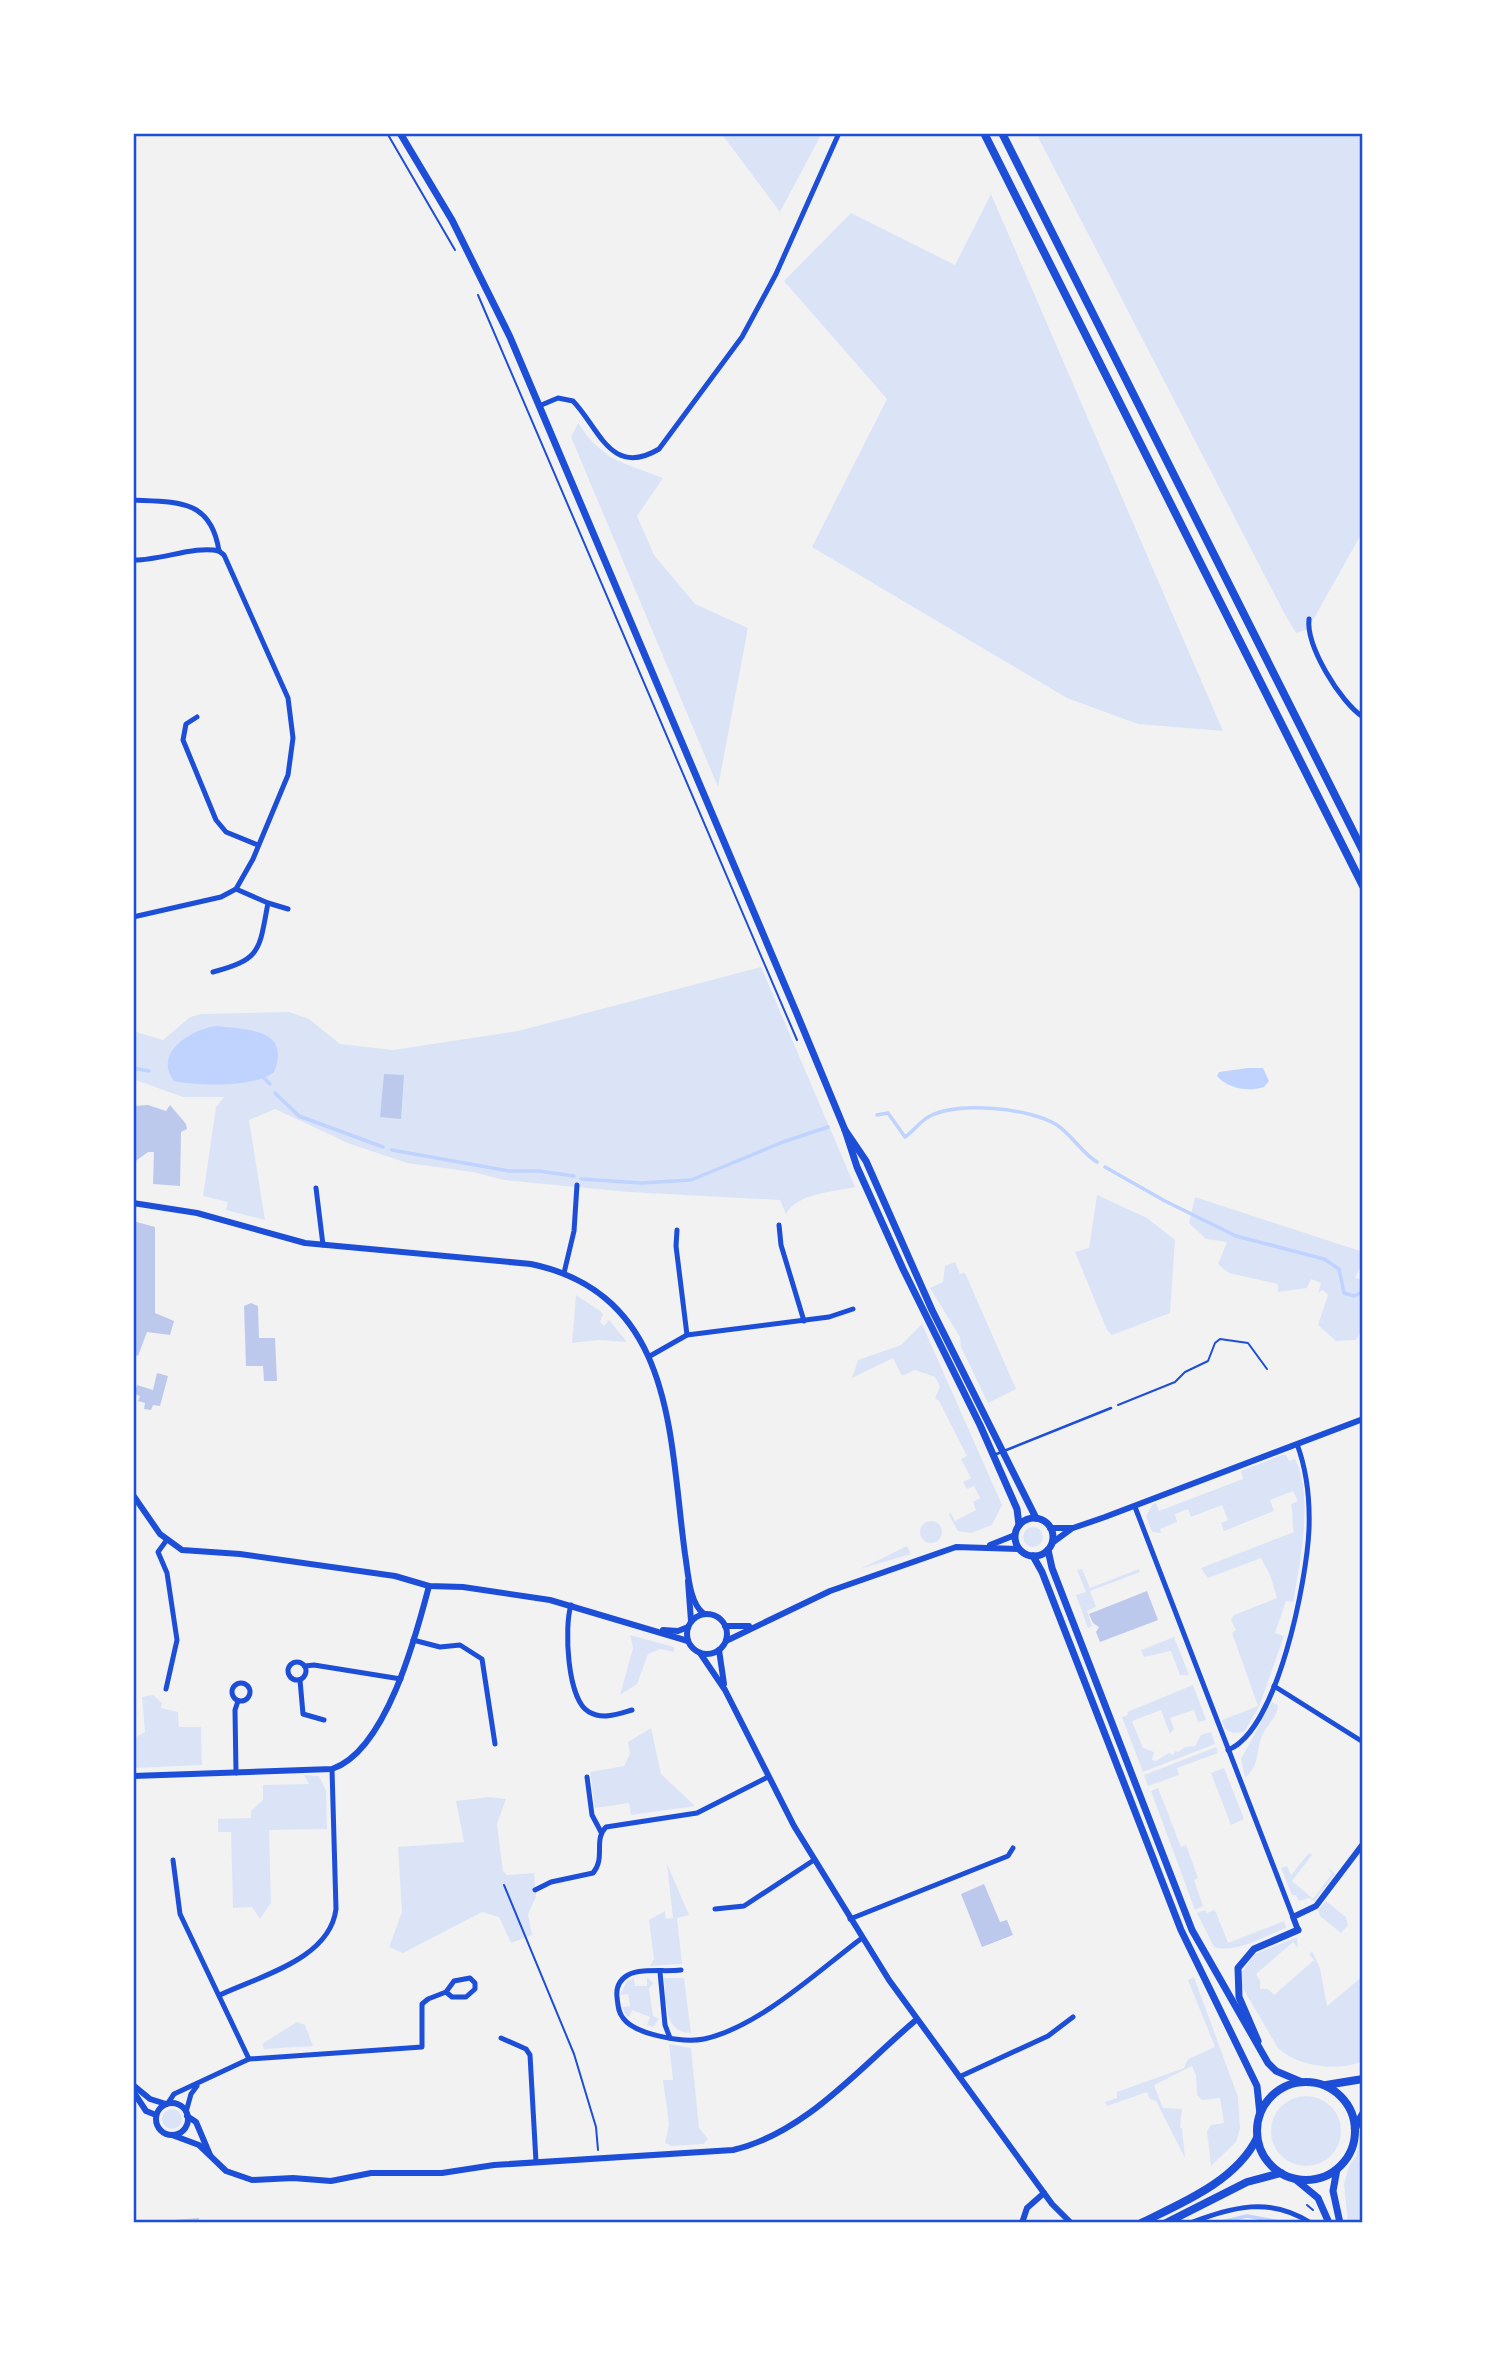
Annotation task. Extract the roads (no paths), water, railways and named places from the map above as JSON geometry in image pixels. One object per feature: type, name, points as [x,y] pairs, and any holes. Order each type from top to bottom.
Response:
[{"type":"main road","points":[[400,133],[470,254],[539,406],[845,1130],[857,1167],[1017,1509],[1019,1525],[1015,1535],[1019,1549],[1033,1556],[1046,1583],[1185,1940],[1257,2085],[1260,2115],[1257,2138],[1246,2157],[1221,2178],[1141,2223]]},
{"type":"main road","points":[[984,133],[1363,886]]},
{"type":"main road","points":[[1002,133],[1363,851]]},
{"type":"main road","points":[[845,1130],[866,1161],[932,1310],[1036,1518],[1051,1528],[1052,1568],[1192,1930],[1264,2058],[1276,2071],[1302,2082],[1323,2085],[1363,2079]]},
{"type":"main road","points":[[1019,1525],[1036,1518]]},
{"type":"main road","points":[[1033,1556],[1050,1547]]},
{"type":"main road","points":[[1264,2058],[1239,1997],[1236,1986],[1238,1968],[1254,1949],[1298,1930]]},
{"type":"main road","points":[[1260,2115],[1276,2092],[1302,2082]]},
{"type":"main road","points":[[1323,2085],[1348,2105],[1355,2129]]},
{"type":"main road","points":[[1340,2223],[1333,2191],[1337,2169],[1353,2147],[1355,2129],[1363,2113]]},
{"type":"main road","points":[[1257,2138],[1265,2159],[1281,2174],[1295,2179],[1317,2179],[1337,2169]]},
{"type":"main road","points":[[1166,2223],[1236,2187],[1281,2174]]},
{"type":"main road","points":[[1295,2179],[1318,2198],[1329,2223]]},
{"type":"street","points":[[539,406],[558,398],[573,401],[606,445],[625,457],[648,455],[659,449],[742,337],[776,274],[839,133]]},
{"type":"street","points":[[133,500],[178,504],[199,510],[211,521],[219,551]]},
{"type":"street","points":[[133,560],[164,559],[206,550],[219,551],[224,555],[282,679],[292,720],[292,756],[288,775],[236,889],[221,897],[133,917]]},
{"type":"street","points":[[1309,619],[1308,629],[1314,649],[1350,706],[1363,717]]},
{"type":"street","points":[[197,717],[186,724],[183,740],[216,820],[226,832],[258,845]]},
{"type":"street","points":[[236,889],[288,909]]},
{"type":"street","points":[[214,972],[236,966],[253,957],[268,903]]},
{"type":"street","points":[[133,975],[133,997]]},
{"type":"street","points":[[564,1273],[574,1231],[577,1185]]},
{"type":"street","points":[[316,1188],[323,1245]]},
{"type":"street","points":[[133,1203],[197,1213],[285,1238],[323,1245],[517,1262],[564,1273],[618,1311],[650,1356],[664,1404],[688,1577],[688,1641]]},
{"type":"street","points":[[779,1225],[781,1245],[804,1321]]},
{"type":"street","points":[[677,1230],[676,1246],[687,1335]]},
{"type":"street","points":[[650,1356],[687,1335],[804,1321],[844,1314],[853,1309]]},
{"type":"street","points":[[1051,1528],[1073,1528],[1135,1507],[1363,1419]]},
{"type":"street","points":[[1228,1749],[1241,1742],[1252,1730],[1274,1686],[1293,1625],[1307,1553],[1307,1488],[1297,1444]]},
{"type":"street","points":[[133,1496],[166,1541],[193,1552],[240,1553],[395,1576],[429,1586],[489,1590],[571,1605],[688,1641],[700,1653],[725,1690],[768,1777],[814,1860],[862,1938],[916,2020],[1052,2204],[1071,2223]]},
{"type":"street","points":[[1135,1507],[1298,1930]]},
{"type":"street","points":[[1050,1547],[1073,1528]]},
{"type":"street","points":[[985,1546],[1015,1535]]},
{"type":"street","points":[[166,1541],[158,1552],[167,1573],[177,1645],[166,1689]]},
{"type":"street","points":[[700,1653],[719,1650],[726,1641],[754,1626],[850,1583],[956,1547],[1019,1549]]},
{"type":"street","points":[[688,1577],[695,1604],[704,1614],[719,1618],[726,1626],[726,1641]]},
{"type":"street","points":[[133,1776],[332,1769],[353,1757],[395,1696],[429,1586]]},
{"type":"street","points":[[571,1605],[565,1630],[578,1702],[587,1712],[599,1716],[632,1710]]},
{"type":"street","points":[[650,1629],[678,1631],[704,1614]]},
{"type":"street","points":[[726,1626],[754,1626]]},
{"type":"street","points":[[413,1640],[440,1647],[460,1645],[482,1659],[495,1744]]},
{"type":"street","points":[[719,1650],[725,1690]]},
{"type":"street","points":[[300,1680],[290,1677],[288,1668],[297,1662],[305,1666],[314,1665],[401,1679]]},
{"type":"street","points":[[300,1680],[306,1674],[305,1666]]},
{"type":"street","points":[[300,1680],[303,1714],[324,1720]]},
{"type":"street","points":[[1274,1686],[1363,1742]]},
{"type":"street","points":[[236,1773],[235,1710],[238,1701]]},
{"type":"street","points":[[220,1995],[314,1950],[331,1931],[336,1909],[332,1769]]},
{"type":"street","points":[[535,1891],[548,1883],[593,1873],[601,1858],[601,1832],[592,1815],[587,1777]]},
{"type":"street","points":[[601,1832],[609,1825],[697,1813],[768,1777]]},
{"type":"street","points":[[1293,1917],[1316,1906],[1363,1844]]},
{"type":"street","points":[[850,1919],[1008,1856],[1013,1847]]},
{"type":"street","points":[[173,1860],[180,1914],[249,2059]]},
{"type":"street","points":[[715,1909],[744,1906],[814,1860]]},
{"type":"street","points":[[681,1970],[634,1973],[626,1976],[618,1984],[618,2010],[631,2025],[670,2038],[692,2040],[722,2033],[781,1999],[862,1938]]},
{"type":"street","points":[[660,1972],[665,2025],[670,2038]]},
{"type":"street","points":[[156,2115],[174,2094],[249,2059],[422,2047],[422,2004],[446,1992],[454,1981],[462,1978],[475,1983],[475,1989],[466,1997],[452,1997],[446,1992]]},
{"type":"street","points":[[959,2077],[1048,2036],[1073,2017]]},
{"type":"street","points":[[156,2115],[160,2130],[190,2140],[226,2171],[243,2179],[293,2178],[322,2181],[371,2172],[442,2174],[484,2166],[733,2150],[768,2139],[793,2124],[851,2078],[916,2020]]},
{"type":"street","points":[[500,2038],[526,2049],[530,2055],[536,2162]]},
{"type":"street","points":[[172,2135],[185,2127],[191,2094],[200,2084]]},
{"type":"street","points":[[133,2085],[150,2099],[177,2104],[196,2122],[211,2157]]},
{"type":"street","points":[[133,2091],[145,2111],[156,2115]]},
{"type":"street","points":[[1022,2223],[1027,2208],[1044,2193]]},
{"type":"street","points":[[1190,2223],[1253,2205],[1281,2208],[1311,2223]]},
{"type":"lane","points":[[994,1455],[1111,1408]]},
{"type":"water","points":[[217,1026],[252,1030],[271,1039],[276,1046],[278,1057],[274,1072],[254,1081],[240,1083],[211,1085],[174,1081],[168,1061],[178,1044],[197,1032]]},
{"type":"water","points":[[1263,1068],[1269,1081],[1264,1087],[1239,1088],[1227,1084],[1217,1076],[1219,1072]]},
{"type":"waterway","points":[[133,1068],[149,1071]]},
{"type":"waterway","points":[[262,1076],[270,1084]]},
{"type":"waterway","points":[[275,1093],[299,1116],[383,1147]]},
{"type":"waterway","points":[[877,1115],[888,1113],[905,1137],[926,1118],[942,1111],[994,1108],[1030,1114],[1057,1125],[1097,1162]]},
{"type":"waterway","points":[[581,1179],[642,1183],[691,1180],[783,1142],[828,1127]]},
{"type":"waterway","points":[[392,1150],[509,1171],[539,1171],[574,1176]]},
{"type":"waterway","points":[[1105,1167],[1165,1201],[1236,1236],[1324,1259],[1339,1269],[1344,1293],[1354,1296],[1363,1292]]},
{"type":"waterway","points":[[1217,2223],[1247,2216],[1285,2223]]}]
